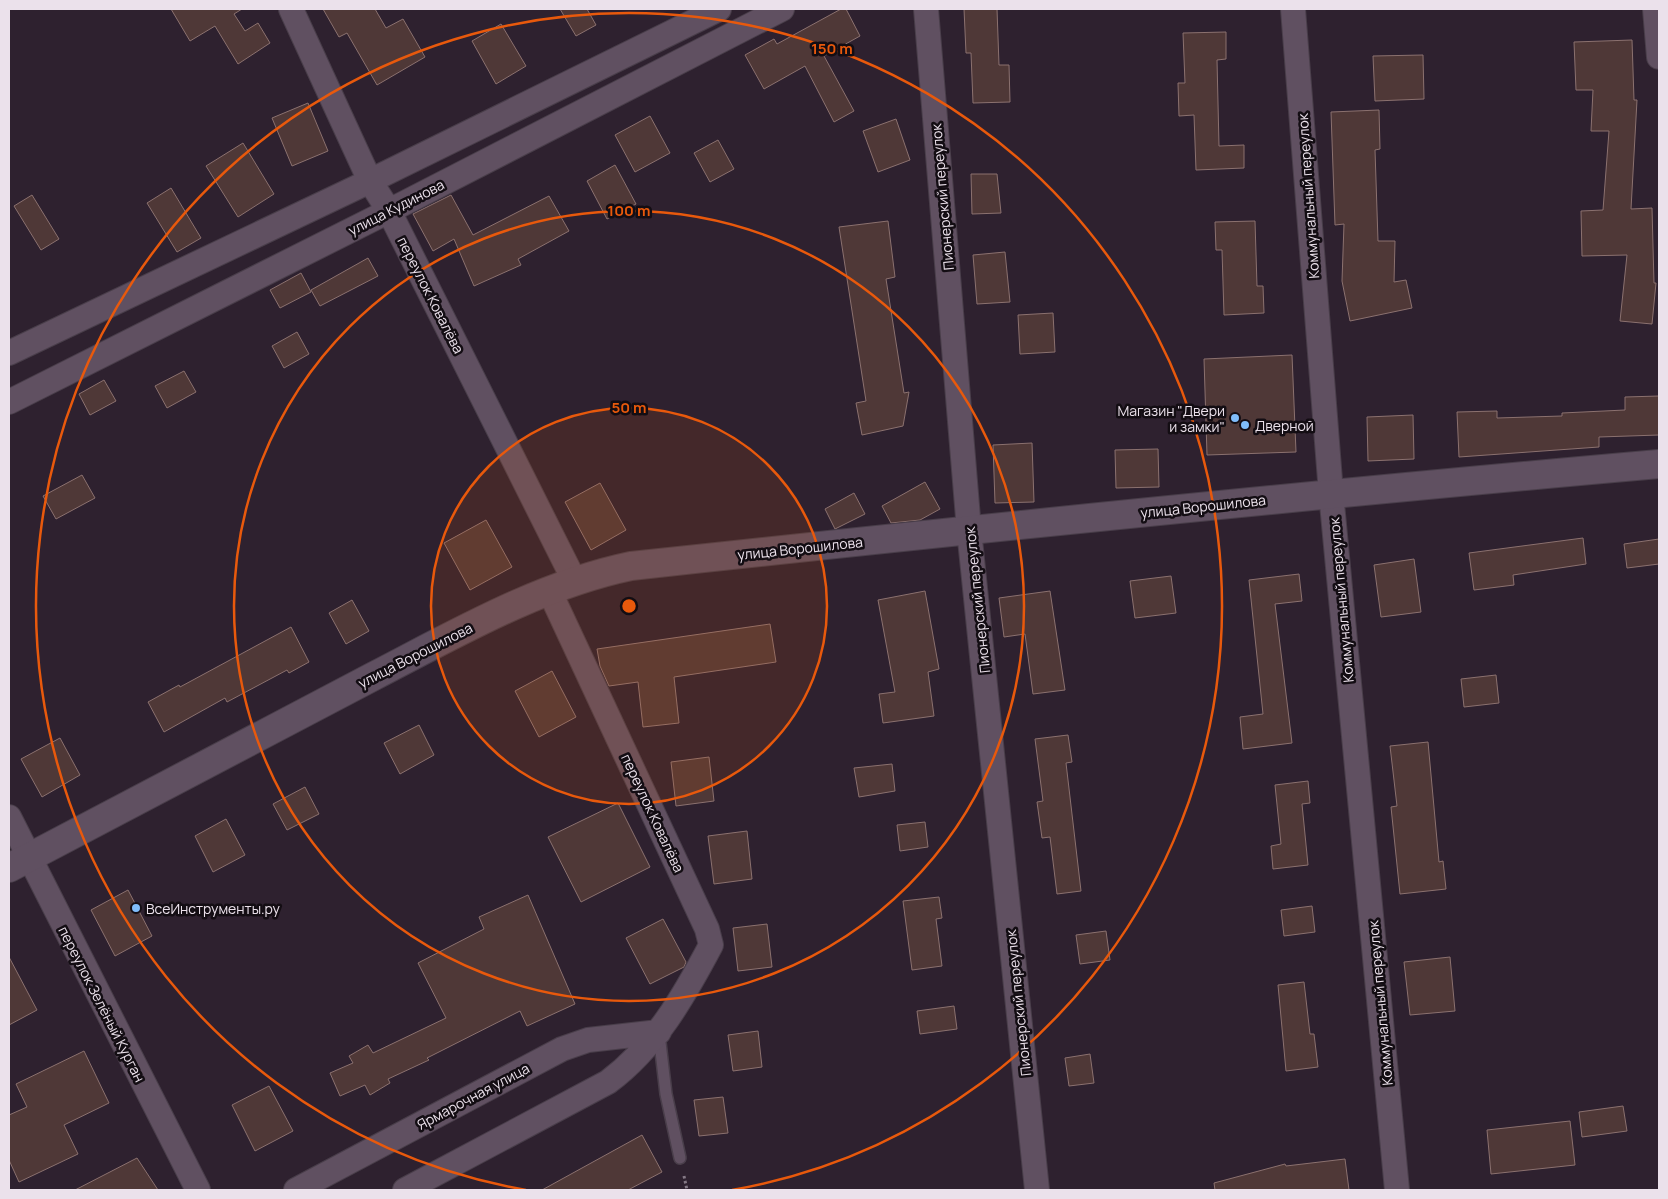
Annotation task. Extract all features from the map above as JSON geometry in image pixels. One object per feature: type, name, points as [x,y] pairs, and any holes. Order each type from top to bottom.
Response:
[{"type":"main road","name":"улица Ворошилова","points":[[18,863],[176,778],[420,652],[562,585],[631,566],[1331,493],[1659,464]]},
{"type":"street","name":"переулок Ковалёва","points":[[291,9],[370,181],[389,211],[562,585],[707,929],[712,945],[659,1032]]},
{"type":"street","points":[[9,354],[370,181],[719,9]]},
{"type":"street","name":"улица Кудинова","points":[[9,402],[389,211],[782,9]]},
{"type":"street","name":"Пионерский переулок","points":[[926,9],[970,530],[1038,1190]]},
{"type":"street","name":"Коммунальный переулок","points":[[1293,9],[1331,493],[1397,1190]]},
{"type":"street","points":[[1655,9],[1659,57]]},
{"type":"street","name":"переулок Зелёный Курган","points":[[9,817],[18,863],[198,1190]]},
{"type":"street","points":[[405,1190],[608,1082],[624,1070],[659,1032]]},
{"type":"street","name":"Ярмарочная улица","points":[[296,1190],[562,1049],[588,1040],[659,1032]]},
{"type":"lane","points":[[659,1032],[666,1094],[680,1158]]},
{"type":"building","points":[[171,9],[242,9],[234,14],[245,31],[258,23],[270,43],[238,64],[215,26],[190,41]]},
{"type":"building","points":[[323,9],[375,9],[386,28],[403,19],[425,57],[377,85],[347,33],[339,37]]},
{"type":"building","points":[[560,9],[587,9],[596,25],[576,36]]},
{"type":"building","points":[[841,9],[846,9],[860,36],[824,56],[854,111],[834,122],[805,66],[764,89],[745,55],[774,39],[777,44]]},
{"type":"building","points":[[964,9],[997,9],[999,65],[1009,65],[1010,102],[973,103],[971,53],[966,53]]},
{"type":"building","points":[[501,24],[526,66],[496,84],[472,41]]},
{"type":"building","points":[[1226,32],[1226,59],[1217,60],[1219,146],[1244,145],[1244,168],[1196,170],[1194,115],[1179,116],[1178,83],[1185,83],[1183,33]]},
{"type":"building","points":[[1632,40],[1634,100],[1637,100],[1631,209],[1652,208],[1654,283],[1656,283],[1652,324],[1620,321],[1627,255],[1582,256],[1581,211],[1603,210],[1609,131],[1591,131],[1593,90],[1576,90],[1574,42]]},
{"type":"building","points":[[1423,55],[1424,99],[1375,101],[1373,56]]},
{"type":"building","points":[[308,103],[328,151],[292,166],[272,118]]},
{"type":"building","points":[[1379,110],[1380,149],[1375,150],[1378,241],[1395,241],[1394,282],[1406,280],[1412,308],[1350,321],[1342,281],[1344,224],[1335,225],[1331,112]]},
{"type":"building","points":[[650,116],[670,153],[635,172],[615,135]]},
{"type":"building","points":[[896,119],[910,160],[878,172],[863,131]]},
{"type":"building","points":[[718,140],[734,169],[710,182],[694,153]]},
{"type":"building","points":[[243,143],[274,194],[238,217],[206,166]]},
{"type":"building","points":[[615,165],[636,204],[607,219],[587,181]]},
{"type":"building","points":[[971,174],[997,174],[1001,213],[972,214]]},
{"type":"building","points":[[171,188],[201,238],[177,252],[147,203]]},
{"type":"building","points":[[32,195],[59,239],[41,250],[14,206]]},
{"type":"building","points":[[451,195],[473,235],[549,196],[569,231],[518,259],[521,265],[474,286],[454,239],[433,251],[413,214]]},
{"type":"building","points":[[888,221],[895,277],[886,279],[904,393],[909,392],[903,426],[862,435],[856,403],[866,401],[839,227]]},
{"type":"building","points":[[1255,221],[1257,286],[1263,286],[1264,313],[1224,315],[1222,250],[1216,250],[1215,222]]},
{"type":"building","points":[[1005,252],[1010,302],[977,304],[973,255]]},
{"type":"building","points":[[368,258],[378,276],[320,306],[311,290]]},
{"type":"building","points":[[301,273],[311,292],[280,308],[270,290]]},
{"type":"building","points":[[1053,313],[1055,352],[1020,354],[1018,315]]},
{"type":"building","points":[[297,332],[309,354],[284,368],[272,346]]},
{"type":"building","points":[[1292,355],[1296,452],[1207,455],[1204,359]]},
{"type":"building","points":[[184,371],[196,392],[167,408],[155,386]]},
{"type":"building","points":[[104,380],[116,401],[90,415],[79,394]]},
{"type":"building","points":[[1659,396],[1659,435],[1599,437],[1599,447],[1459,457],[1457,412],[1497,411],[1497,418],[1562,416],[1562,413],[1625,410],[1625,397]]},
{"type":"building","points":[[1413,415],[1414,459],[1368,461],[1367,417]]},
{"type":"building","points":[[1032,443],[1034,502],[995,503],[993,445]]},
{"type":"building","points":[[1158,449],[1159,487],[1116,488],[1115,450]]},
{"type":"building","points":[[82,475],[95,498],[56,519],[43,496]]},
{"type":"building","points":[[925,482],[940,509],[920,520],[891,523],[882,506]]},
{"type":"building","points":[[600,483],[626,530],[591,550],[565,502]]},
{"type":"building","points":[[854,493],[865,514],[835,529],[825,509]]},
{"type":"building","points":[[486,520],[512,567],[470,590],[444,543]]},
{"type":"building","points":[[1583,538],[1586,564],[1513,575],[1514,585],[1474,590],[1469,553]]},
{"type":"building","points":[[1659,539],[1659,564],[1627,568],[1624,544]]},
{"type":"building","points":[[1414,559],[1421,612],[1381,617],[1374,565]]},
{"type":"building","points":[[1299,574],[1302,601],[1275,604],[1292,743],[1243,749],[1240,717],[1263,714],[1249,580]]},
{"type":"building","points":[[1171,576],[1176,613],[1135,618],[1130,581]]},
{"type":"building","points":[[925,591],[939,669],[928,672],[934,716],[883,723],[879,694],[895,692],[878,600]]},
{"type":"building","points":[[1050,591],[1065,690],[1033,694],[1025,634],[1004,637],[999,598]]},
{"type":"building","points":[[352,600],[369,631],[346,644],[329,613]]},
{"type":"building","points":[[770,624],[776,662],[674,677],[679,723],[643,727],[638,682],[609,686],[600,666],[597,649]]},
{"type":"building","points":[[291,627],[309,662],[289,673],[287,670],[227,702],[225,698],[164,732],[148,702],[179,685],[180,687]]},
{"type":"building","points":[[552,671],[576,717],[539,737],[515,691]]},
{"type":"building","points":[[1496,675],[1499,703],[1464,707],[1461,679]]},
{"type":"building","points":[[419,725],[434,755],[400,774],[384,743]]},
{"type":"building","points":[[1068,735],[1072,762],[1066,763],[1081,891],[1057,894],[1050,837],[1042,838],[1037,802],[1043,801],[1035,739]]},
{"type":"building","points":[[60,738],[80,775],[42,797],[21,759]]},
{"type":"building","points":[[1428,742],[1439,862],[1443,861],[1446,889],[1400,894],[1391,807],[1397,806],[1390,746]]},
{"type":"building","points":[[709,757],[714,801],[676,806],[671,762]]},
{"type":"building","points":[[892,764],[895,791],[859,797],[854,768]]},
{"type":"building","points":[[1308,781],[1310,803],[1302,804],[1308,865],[1273,869],[1271,846],[1281,844],[1275,785]]},
{"type":"building","points":[[305,787],[319,814],[287,830],[273,804]]},
{"type":"building","points":[[618,803],[650,867],[581,902],[548,837]]},
{"type":"building","points":[[226,819],[245,855],[213,872],[195,836]]},
{"type":"building","points":[[925,822],[928,847],[900,851],[897,825]]},
{"type":"building","points":[[747,831],[752,879],[714,884],[708,836]]},
{"type":"building","points":[[128,890],[152,936],[115,956],[91,910]]},
{"type":"building","points":[[528,895],[575,1004],[527,1026],[520,1011],[427,1058],[429,1060],[388,1079],[390,1083],[370,1095],[365,1085],[340,1096],[330,1073],[353,1063],[349,1056],[368,1045],[373,1053],[446,1018],[418,963],[484,929],[479,917]]},
{"type":"building","points":[[939,897],[942,918],[936,919],[942,966],[912,970],[903,901]]},
{"type":"building","points":[[1312,906],[1315,932],[1284,936],[1281,910]]},
{"type":"building","points":[[663,919],[686,962],[684,967],[650,984],[626,938]]},
{"type":"building","points":[[767,924],[772,967],[738,971],[733,928]]},
{"type":"building","points":[[1106,931],[1110,960],[1080,964],[1076,935]]},
{"type":"building","points":[[9,957],[37,1010],[9,1025]]},
{"type":"building","points":[[1450,957],[1455,1011],[1410,1015],[1404,962]]},
{"type":"building","points":[[1304,982],[1310,1034],[1314,1034],[1318,1067],[1286,1071],[1278,985]]},
{"type":"building","points":[[954,1006],[957,1029],[920,1034],[917,1011]]},
{"type":"building","points":[[758,1031],[762,1067],[733,1071],[728,1035]]},
{"type":"building","points":[[84,1051],[109,1103],[64,1125],[78,1154],[19,1182],[9,1160],[9,1115],[27,1107],[16,1084]]},
{"type":"building","points":[[1090,1054],[1094,1083],[1069,1086],[1065,1058]]},
{"type":"building","points":[[269,1086],[293,1131],[255,1151],[232,1105]]},
{"type":"building","points":[[723,1097],[728,1133],[699,1136],[694,1100]]},
{"type":"building","points":[[1623,1106],[1627,1131],[1582,1137],[1579,1112]]},
{"type":"building","points":[[1570,1121],[1575,1165],[1491,1174],[1487,1130]]},
{"type":"building","points":[[642,1135],[662,1172],[628,1190],[542,1190]]},
{"type":"building","points":[[137,1158],[158,1190],[75,1190]]},
{"type":"building","points":[[1345,1159],[1349,1190],[1215,1190],[1214,1183],[1285,1164],[1286,1166]]},
{"type":"place","name":"Магазин \"Двери и замки\"","points":[[1235,418]]},
{"type":"place","name":"Дверной","points":[[1245,425]]},
{"type":"place","name":"ВсеИнструменты.ру","points":[[136,908]]}]
